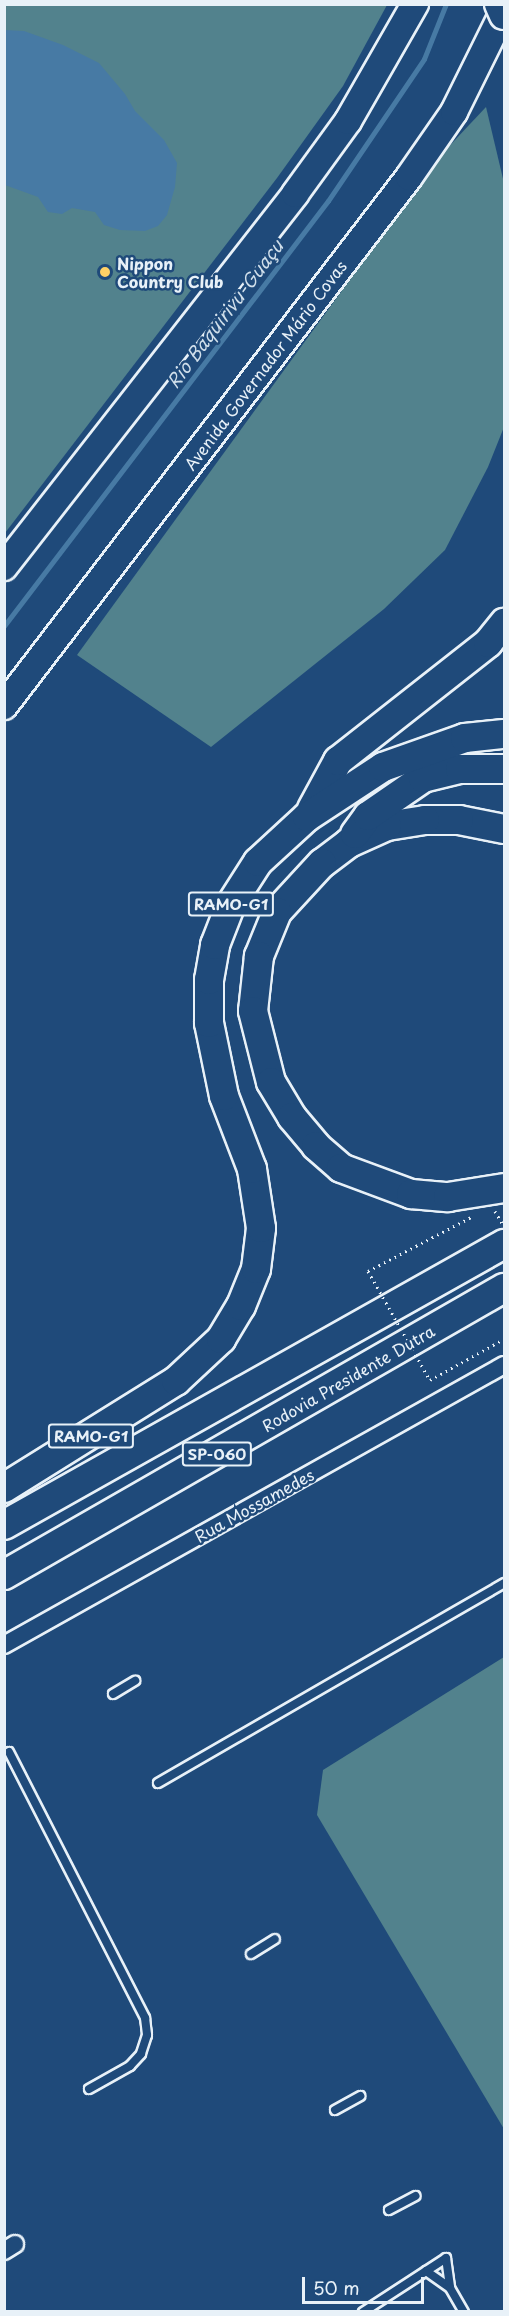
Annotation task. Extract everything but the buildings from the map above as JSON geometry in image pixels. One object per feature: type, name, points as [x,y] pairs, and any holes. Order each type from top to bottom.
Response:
[{"type":"highway","points":[[499,4],[504,13]]},
{"type":"highway","points":[[307,817],[338,761],[488,643],[504,623]]},
{"type":"highway","name":"RAMO-G1","points":[[4,1488],[176,1381],[221,1339],[241,1306],[256,1269],[261,1228],[252,1169],[214,1060],[209,1023],[209,980],[215,945],[231,904],[258,862],[307,817],[352,785],[421,750],[465,738],[504,734]]},
{"type":"highway","points":[[349,843],[368,816],[423,778],[460,769],[504,770]]},
{"type":"highway","points":[[504,829],[459,820],[425,820],[387,826],[349,843],[322,863],[277,912],[259,956],[254,1011],[270,1082],[316,1146],[351,1173],[411,1194],[448,1197],[504,1188]]},
{"type":"highway","name":"SP-060","points":[[4,1525],[504,1244]]},
{"type":"highway","name":"Rodovia Presidente Dutra","points":[[4,1575],[504,1288]]},
{"type":"highway","points":[[429,1331],[504,1307]]},
{"type":"main road","points":[[4,567],[308,176],[348,121],[416,4]]},
{"type":"main road","name":"Avenida Governador Mário Covas","points":[[4,706],[409,177],[454,112],[504,13]]},
{"type":"street","name":"Rua Mossamedes","points":[[4,1645],[504,1365]]},
{"type":"lane","points":[[158,1783],[504,1583]]},
{"type":"lane","points":[[112,1694],[135,1681]]},
{"type":"lane","points":[[9,1752],[145,2018],[147,2035],[141,2054],[129,2066],[89,2089]]},
{"type":"lane","points":[[251,1954],[275,1939]]},
{"type":"lane","points":[[335,2110],[360,2096]]},
{"type":"lane","points":[[390,2210],[415,2196]]},
{"type":"lane","points":[[363,2312],[446,2258],[450,2288],[464,2312]]},
{"type":"lane","points":[[426,2271],[450,2288]]},
{"type":"path","points":[[482,1212],[368,1271],[430,1380],[504,1339]]},
{"type":"green space","name":"Nippon Country Club","points":[[5,5],[387,5],[343,86],[277,178],[5,533]]},
{"type":"green space","points":[[486,107],[504,183],[504,427],[488,467],[445,550],[384,609],[211,747],[77,655],[439,157]]},
{"type":"green space","points":[[504,1657],[504,2129],[317,1815],[323,1770]]},
{"type":"water","points":[[4,30],[24,31],[63,45],[99,63],[125,94],[135,111],[164,140],[177,163],[175,187],[167,215],[158,226],[145,231],[120,230],[104,225],[95,212],[72,208],[62,214],[48,212],[38,197],[5,185]]},
{"type":"waterway","name":"Rio Baquirivu-Guaçu","points":[[4,626],[328,201],[424,59],[446,4]]},
{"type":"place","name":"Nippon Country Club","points":[[105,272]]}]
